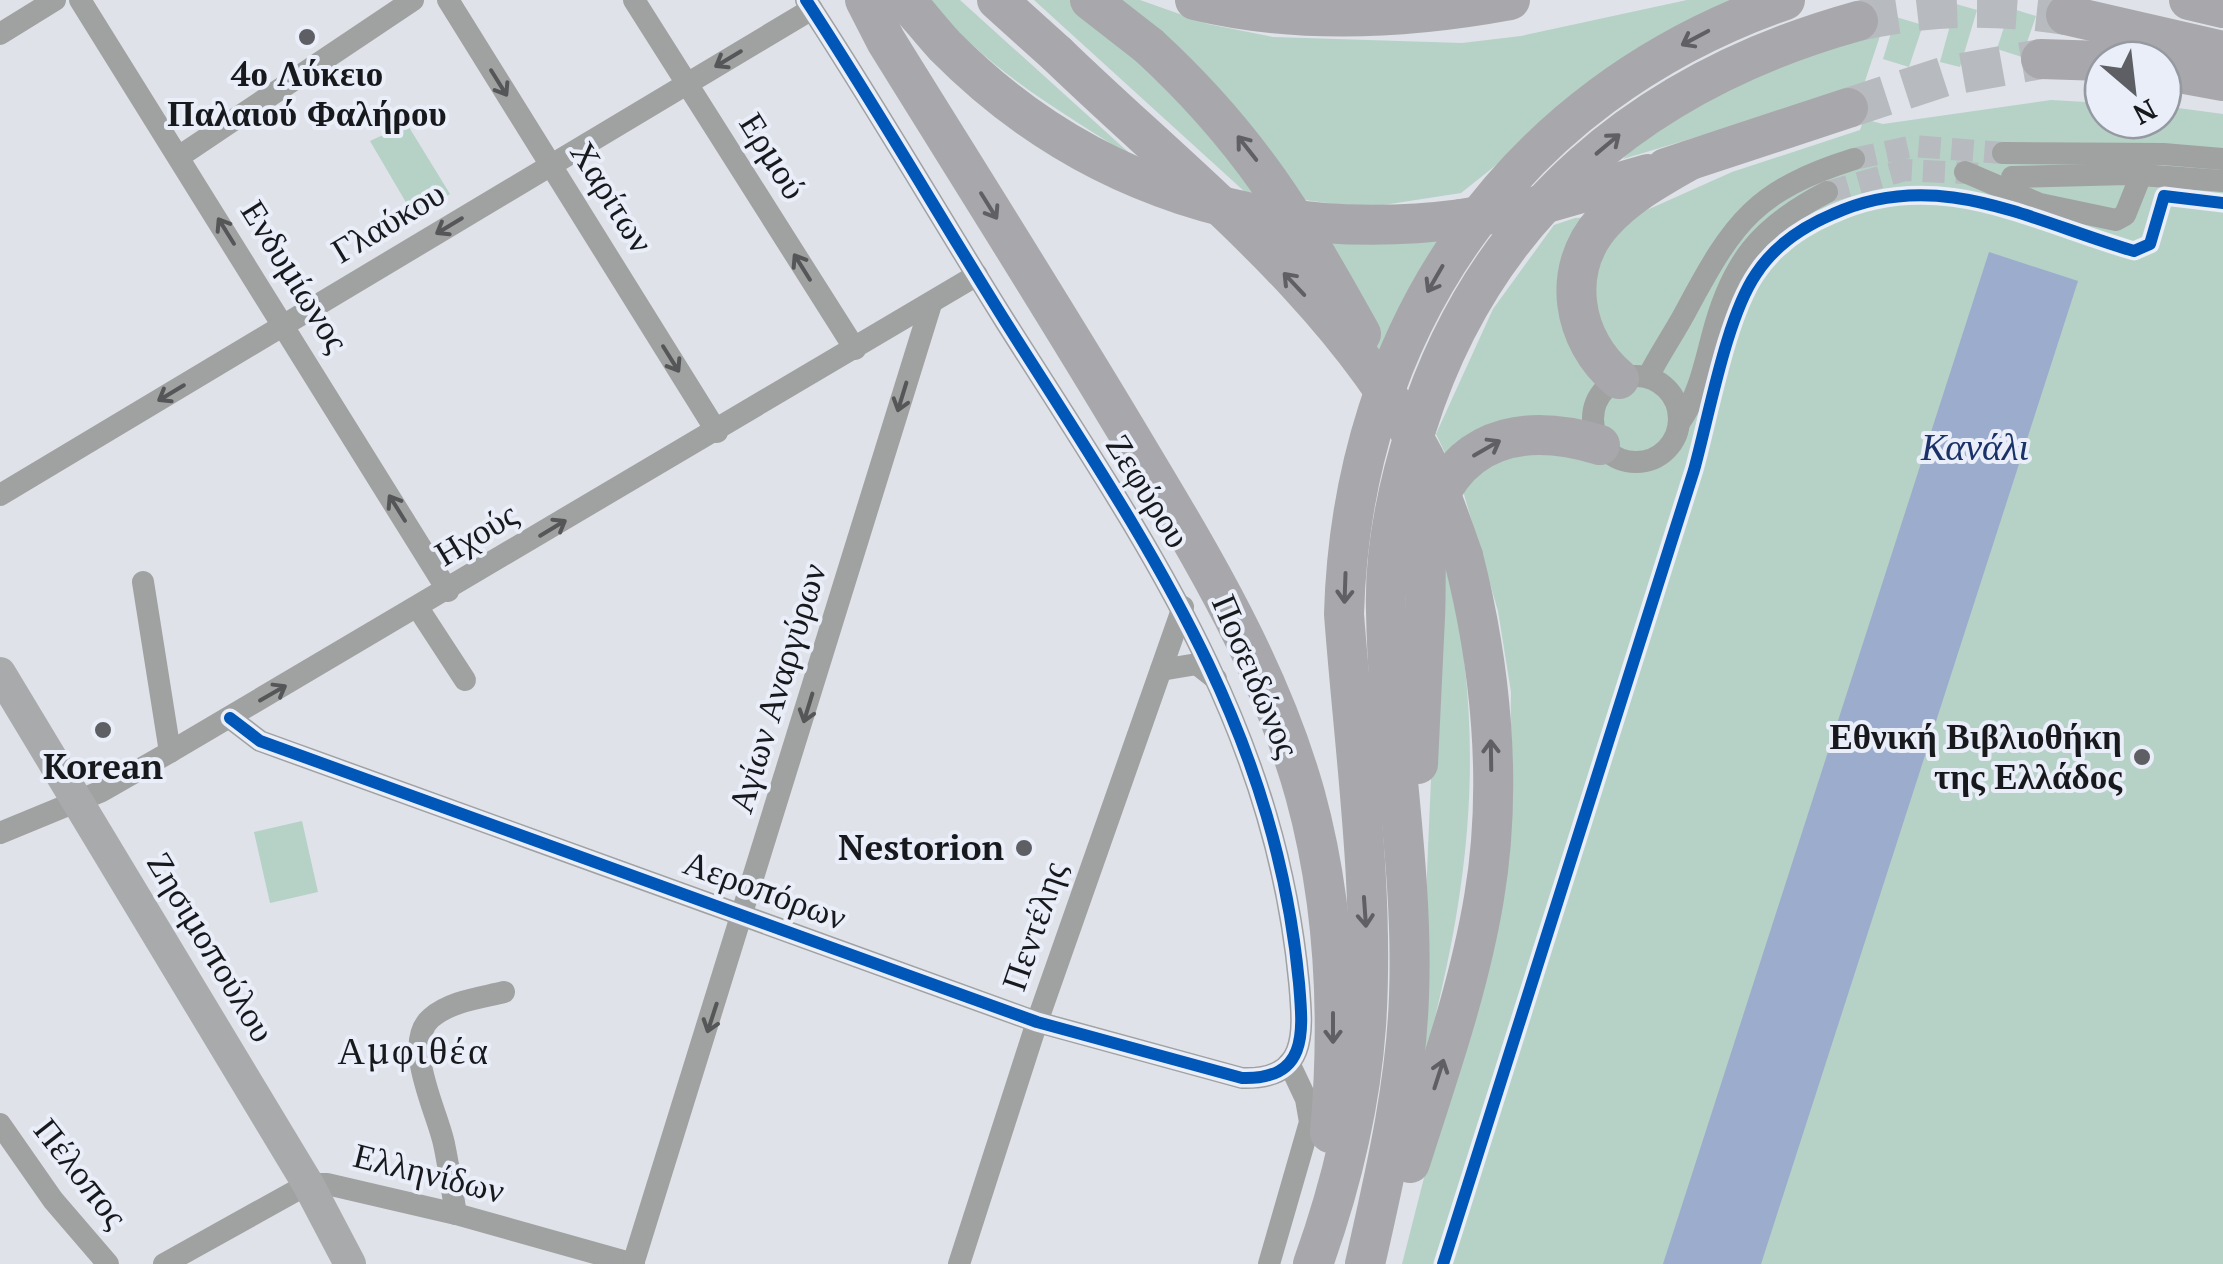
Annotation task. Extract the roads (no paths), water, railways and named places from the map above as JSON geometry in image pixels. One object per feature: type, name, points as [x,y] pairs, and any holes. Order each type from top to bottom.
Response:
[{"type":"highway","points":[[854,0],[886,41]]},
{"type":"highway","name":"Ποσειδώνος","points":[[866,0],[886,41],[1212,576],[1245,638],[1288,744],[1319,856],[1333,984],[1330,1128],[1310,1264]]},
{"type":"highway","points":[[997,0],[1264,251],[1318,309],[1386,396],[1433,476]]},
{"type":"highway","points":[[1090,0],[1193,86],[1258,162],[1305,234],[1406,415],[1463,556],[1486,670],[1491,784],[1485,893],[1444,1056],[1404,1181],[1368,1264]]},
{"type":"highway","points":[[1195,0],[1292,14],[1375,16],[1510,0]]},
{"type":"highway","points":[[1310,1264],[1342,1178],[1366,1029],[1368,945],[1344,614],[1345,567],[1358,482],[1396,354],[1456,244],[1483,208],[1543,144],[1648,64],[1724,23],[1785,0]]},
{"type":"highway","points":[[2189,0],[2223,8]]},
{"type":"highway","points":[[906,1],[946,46],[1039,122],[1157,185],[1206,204],[1286,222],[1354,228],[1460,219],[1530,208],[1848,108]]},
{"type":"highway","points":[[2066,15],[2220,74]]},
{"type":"highway","points":[[1408,943],[1386,571],[1406,463],[1440,360],[1472,298],[1514,234],[1573,174],[1622,132],[1668,100],[1743,60],[1858,21]]},
{"type":"highway","points":[[2041,60],[2083,61]]},
{"type":"highway","points":[[2183,71],[2220,74]]},
{"type":"highway","points":[[1634,378],[1590,351],[1580,324],[1576,290],[1585,251],[1600,225],[1629,197],[1690,160]]},
{"type":"highway","points":[[1368,1264],[1397,1118],[1407,1034],[1428,555],[1435,504],[1464,464],[1478,451],[1507,437],[1555,434],[1600,444]]},
{"type":"street","points":[[0,34],[55,0]]},
{"type":"street","name":"Ενδυμίωνος","points":[[80,0],[448,591]]},
{"type":"street","points":[[180,156],[413,0]]},
{"type":"street","name":"Χαρίτων","points":[[448,0],[716,432]]},
{"type":"street","name":"Ερμού","points":[[634,0],[855,349]]},
{"type":"street","name":"Γλαύκου","points":[[0,495],[551,166],[809,5]]},
{"type":"street","name":"Ζεφύρου","points":[[809,5],[1183,607],[1216,679],[1262,797],[1291,908],[1303,1034],[1289,1063]]},
{"type":"street","points":[[2003,154],[2163,154],[2223,159]]},
{"type":"street","points":[[1634,378],[1743,218],[1792,182],[1854,159]]},
{"type":"street","points":[[1965,172],[2040,204],[2116,220],[2125,214],[2141,175]]},
{"type":"street","points":[[2012,178],[2141,175],[2223,180]]},
{"type":"street","points":[[1680,423],[1668,390],[1634,378],[1608,385],[1594,407],[1594,433],[1600,444],[1625,461],[1640,462],[1666,450],[1694,402],[1721,307],[1745,254],[1782,219],[1827,192]]},
{"type":"street","name":"Ηχούς","points":[[0,833],[78,802],[230,718],[977,275]]},
{"type":"street","name":"Αγίων Αναργύρων","points":[[633,1264],[745,914],[931,304]]},
{"type":"street","points":[[143,582],[170,752]]},
{"type":"street","name":"Πεντέλης","points":[[959,1264],[1037,1022],[1183,607]]},
{"type":"street","points":[[418,608],[465,680]]},
{"type":"street","points":[[1161,670],[1196,664],[1216,679]]},
{"type":"street","name":"Ζησιμοπούλου","points":[[0,673],[308,1184],[350,1264]]},
{"type":"street","name":"Αεροπόρων","points":[[230,718],[260,740],[1037,1022],[1242,1078],[1274,1073],[1289,1063]]},
{"type":"street","points":[[456,1214],[443,1140],[422,1070],[420,1038],[429,1020],[454,1005],[504,992]]},
{"type":"street","points":[[1269,1264],[1310,1122],[1306,1098],[1289,1063]]},
{"type":"street","name":"Πέλοπος","points":[[0,1124],[53,1200],[108,1264]]},
{"type":"street","name":"Ελληνίδων","points":[[164,1264],[308,1184],[327,1184],[456,1214],[633,1264]]},
{"type":"water","name":"Κανάλι","points":[[1989,252],[2078,281],[1761,1264],[1663,1264]]},
{"type":"tunnel","points":[[1858,21],[1962,8],[2066,15]]},
{"type":"tunnel","points":[[1848,108],[1946,76],[2041,59]]},
{"type":"tunnel","points":[[1854,159],[1913,146],[2003,153]]},
{"type":"tunnel","points":[[1827,192],[1905,170],[1985,174]]},
{"type":"place","name":"4ο Λύκειο Παλαιού Φαλήρου","points":[[307,37]]},
{"type":"place","name":"Korean","points":[[103,730]]},
{"type":"place","name":"Εθνική Βιβλιοθήκη της Ελλάδος","points":[[2142,757]]},
{"type":"place","name":"Nestorion","points":[[1024,848]]},
{"type":"district","name":"Αμφιθέα","points":[[414,1051]]}]
